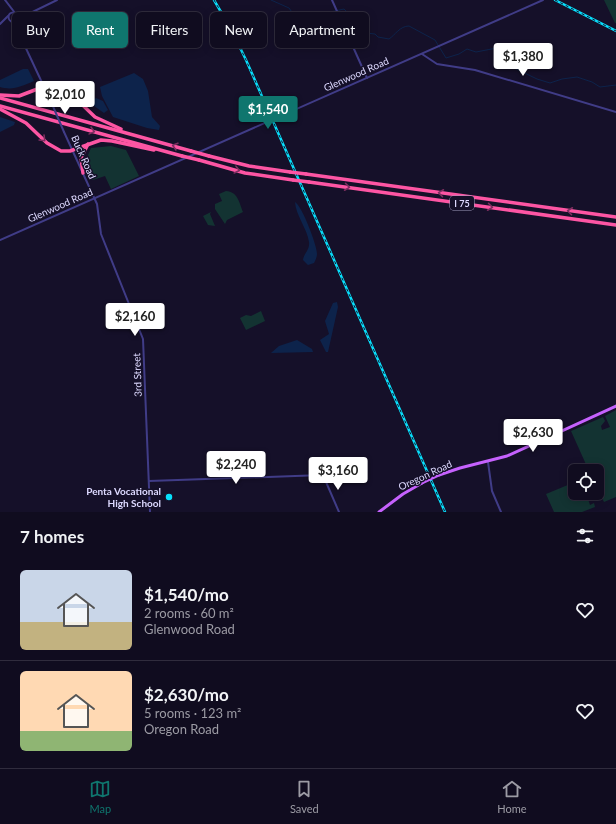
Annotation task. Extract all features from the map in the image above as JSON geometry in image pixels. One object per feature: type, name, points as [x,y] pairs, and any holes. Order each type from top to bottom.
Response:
[{"type":"highway","points":[[0,96],[19,96],[44,86],[55,86],[64,89],[95,117],[134,134]]},
{"type":"highway","name":"I 75","points":[[0,96],[191,151],[249,166],[616,217]]},
{"type":"highway","name":"I 75","points":[[0,106],[245,173],[616,225]]},
{"type":"highway","points":[[0,109],[26,123],[53,148],[66,151],[72,150],[101,140],[172,153]]},
{"type":"highway","points":[[83,173],[81,158],[85,147],[90,143]]},
{"type":"main road","name":"Oregon Road","points":[[378,512],[403,494],[439,475],[460,468],[488,462],[513,453],[616,406]]},
{"type":"street","points":[[5,0],[14,12]]},
{"type":"street","points":[[31,12],[57,0]]},
{"type":"street","points":[[332,0],[367,78]]},
{"type":"street","name":"Glenwood Road","points":[[0,240],[543,0]]},
{"type":"street","points":[[1,23],[11,21],[7,4]]},
{"type":"street","points":[[1,23],[9,15],[12,15]]},
{"type":"street","name":"Buck Road","points":[[26,48],[94,199]]},
{"type":"street","points":[[422,54],[437,64],[474,70],[616,112]]},
{"type":"street","name":"3rd Street","points":[[94,199],[98,210],[101,234],[143,339],[150,512]]},
{"type":"street","points":[[488,462],[492,491],[501,512]]},
{"type":"street","points":[[149,481],[323,475],[340,512]]},
{"type":"green space","points":[[604,0],[616,0],[616,23],[615,23]]},
{"type":"green space","points":[[111,146],[126,150],[139,176],[111,189],[105,176],[93,180],[90,179],[86,163],[91,148]]},
{"type":"green space","points":[[226,191],[236,195],[243,212],[227,220],[225,224],[215,209],[215,204],[222,201],[219,194]]},
{"type":"green space","points":[[211,212],[210,214],[215,226],[208,225],[203,216]]},
{"type":"green space","points":[[261,311],[265,321],[246,330],[240,318],[246,315],[251,316]]},
{"type":"green space","points":[[616,410],[616,497],[604,502],[604,464],[586,464],[571,431],[603,417],[605,421],[601,426],[602,430],[610,427],[605,416]]},
{"type":"green space","points":[[568,485],[568,500],[588,500],[590,505],[594,503],[595,507],[582,512],[554,512],[546,494]]},
{"type":"water","points":[[23,69],[28,69],[34,81],[13,88],[0,87],[0,80]]},
{"type":"water","points":[[134,73],[143,79],[148,91],[152,117],[160,126],[159,130],[147,128],[113,117],[102,96],[100,87]]},
{"type":"water","points":[[96,98],[103,101],[108,110],[104,113],[90,101]]},
{"type":"water","points":[[0,117],[15,122],[14,125],[0,132]]},
{"type":"water","points":[[295,202],[305,218],[316,249],[317,255],[314,263],[308,265],[303,260],[309,247],[308,237],[297,212]]},
{"type":"water","points":[[337,302],[338,307],[328,352],[326,352],[320,340],[329,334],[325,321],[333,303]]},
{"type":"water","points":[[297,340],[312,349],[313,352],[271,353],[279,346]]},
{"type":"waterway","points":[[271,0],[289,8],[294,15],[305,19],[313,19],[321,14],[344,9],[348,20],[357,26],[363,27],[366,33],[375,34],[378,37],[389,39],[400,29],[409,26],[435,40],[446,58],[459,54],[467,49],[476,52],[502,47],[506,51],[507,61],[510,66],[537,79],[550,83],[562,79],[577,77],[592,82],[600,87],[616,85]]},
{"type":"railway","points":[[214,0],[231,29],[246,60],[445,512]]},
{"type":"railway","points":[[555,0],[616,31]]},
{"type":"place","name":"Penta Vocational High School","points":[[169,497]]}]
